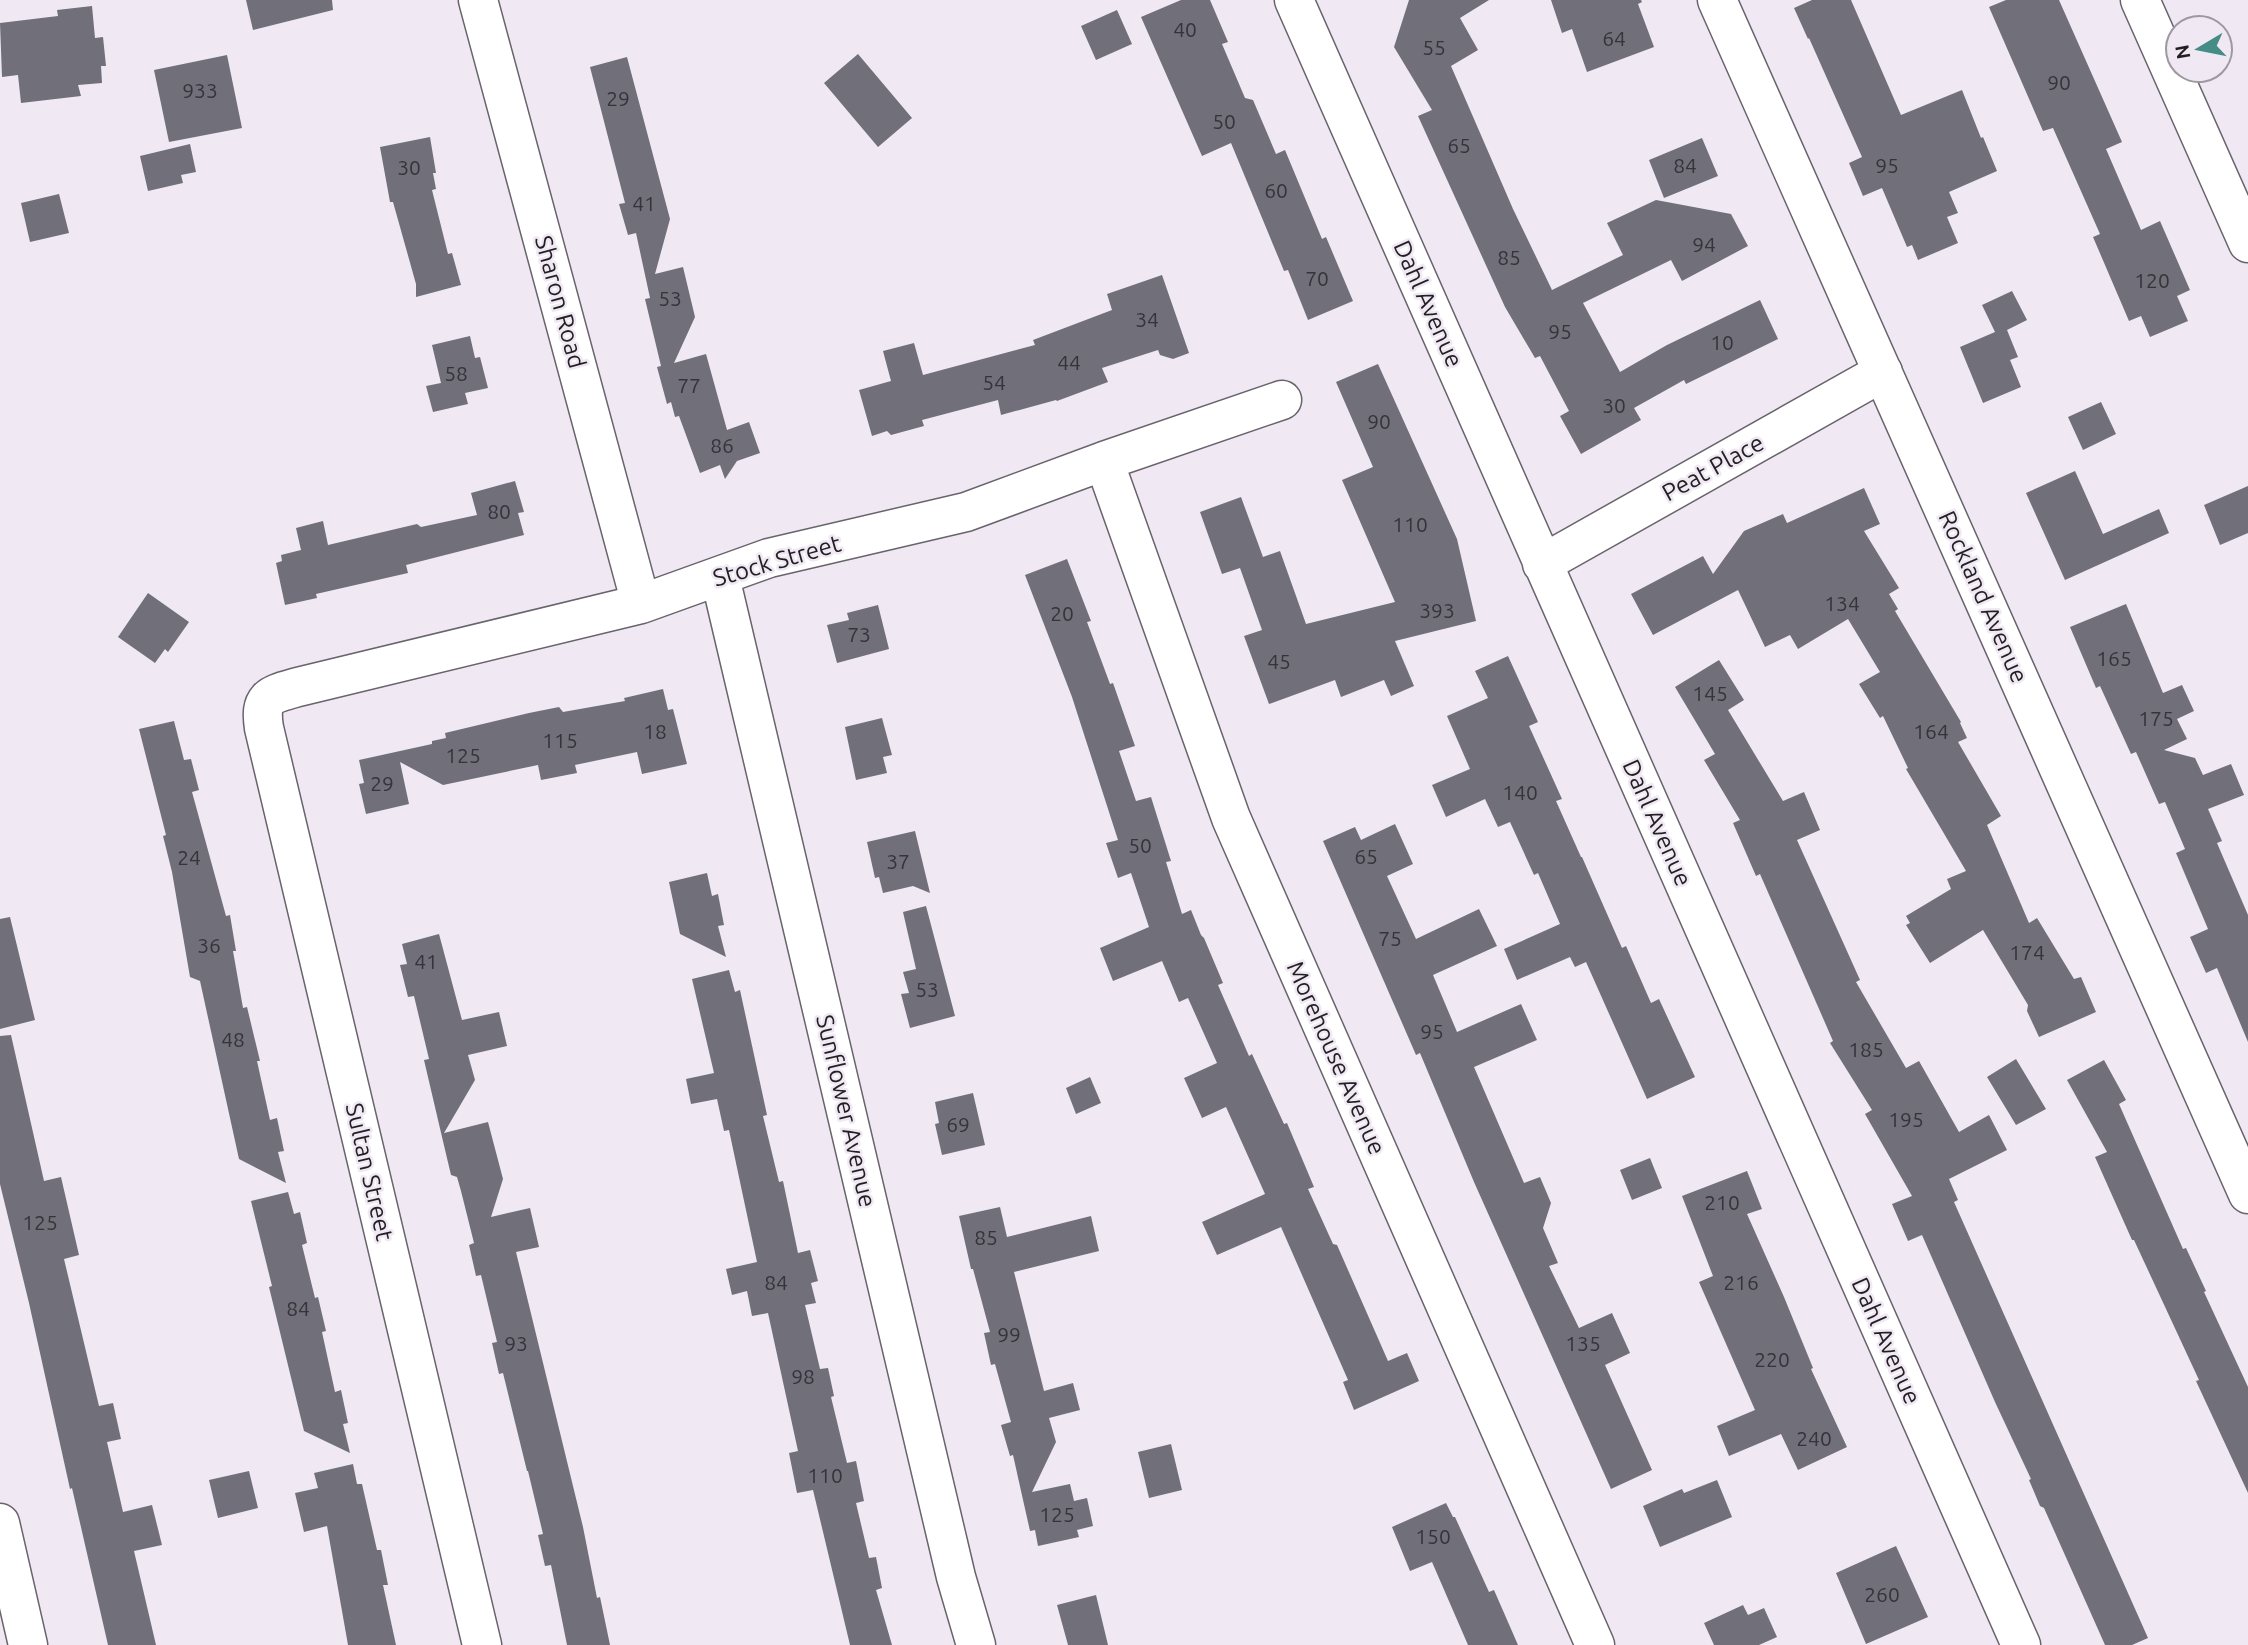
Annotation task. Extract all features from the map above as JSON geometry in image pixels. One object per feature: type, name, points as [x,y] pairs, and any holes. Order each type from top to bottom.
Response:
[{"type":"street","name":"Sharon Road","points":[[478,0],[641,604]]},
{"type":"street","name":"Dahl Avenue","points":[[1294,0],[2021,1645]]},
{"type":"street","name":"Rockland Avenue","points":[[1717,0],[2248,1194]]},
{"type":"street","points":[[2140,0],[2248,243]]},
{"type":"street","name":"Peat Place","points":[[1542,564],[1883,372]]},
{"type":"street","name":"Stock Street","points":[[267,700],[277,693],[298,687],[641,604],[769,558],[966,512],[1282,400]]},
{"type":"street","name":"Morehouse Avenue","points":[[1104,461],[1231,818],[1595,1645]]},
{"type":"street","name":"Sunflower Avenue","points":[[720,577],[956,1577],[976,1645]]},
{"type":"street","name":"Sultan Street","points":[[267,700],[261,711],[264,728],[482,1645]]},
{"type":"street","points":[[0,1523],[28,1645]]},
{"type":"building","points":[[246,0],[332,0],[333,10],[253,30]]},
{"type":"building","points":[[1181,0],[1210,0],[1228,42],[1222,44],[1245,98],[1253,100],[1276,154],[1285,150],[1322,239],[1326,237],[1353,301],[1308,320],[1288,270],[1284,271],[1231,143],[1202,156],[1141,17]]},
{"type":"building","points":[[1409,0],[1489,0],[1460,18],[1478,50],[1451,66],[1513,209],[1552,290],[1623,255],[1607,223],[1656,200],[1731,214],[1748,246],[1682,281],[1671,260],[1583,303],[1620,372],[1667,345],[1760,300],[1778,339],[1686,384],[1684,380],[1634,408],[1641,420],[1581,454],[1560,416],[1569,411],[1540,356],[1535,358],[1505,307],[1418,116],[1432,110],[1394,47]]},
{"type":"building","points":[[1551,0],[1641,0],[1638,4],[1654,47],[1587,72],[1572,29],[1562,33]]},
{"type":"building","points":[[1812,0],[1851,0],[1901,115],[1962,90],[1997,171],[1949,192],[1958,213],[1947,217],[1958,243],[1918,260],[1912,245],[1907,247],[1882,188],[1863,196],[1849,163],[1862,157],[1794,8]]},
{"type":"building","points":[[2006,0],[2059,0],[2122,142],[2106,149],[2141,230],[2160,221],[2190,290],[2177,296],[2188,321],[2150,337],[2141,316],[2129,321],[2093,237],[2100,234],[2053,128],[2043,131],[1989,7]]},
{"type":"building","points":[[92,6],[95,38],[103,37],[106,66],[101,66],[102,83],[78,85],[81,96],[21,103],[18,75],[2,77],[0,23],[58,16],[57,10]]},
{"type":"building","points":[[1117,10],[1132,44],[1096,60],[1081,26]]},
{"type":"building","points":[[858,54],[912,118],[878,147],[824,83]]},
{"type":"building","points":[[227,55],[242,128],[169,142],[154,70]]},
{"type":"building","points":[[627,57],[670,219],[655,274],[683,267],[695,317],[674,363],[706,354],[727,430],[749,422],[760,453],[737,461],[725,479],[720,465],[700,473],[679,416],[675,417],[671,402],[667,404],[657,367],[661,366],[645,299],[650,298],[636,233],[628,235],[619,204],[625,203],[590,67]]},
{"type":"building","points":[[430,137],[436,173],[433,173],[436,189],[432,190],[448,254],[452,253],[461,285],[416,297],[416,284],[393,202],[390,202],[380,147]]},
{"type":"building","points":[[1702,138],[1718,176],[1664,198],[1649,160]]},
{"type":"building","points":[[190,144],[196,172],[181,175],[183,183],[148,191],[140,156]]},
{"type":"building","points":[[59,194],[69,233],[30,242],[21,203]]},
{"type":"building","points":[[1162,275],[1189,353],[1173,359],[1160,355],[1158,350],[1102,368],[1108,382],[1057,401],[1001,415],[998,400],[922,420],[924,426],[891,435],[887,431],[872,436],[859,390],[891,381],[883,351],[914,343],[923,375],[1035,345],[1033,340],[1112,310],[1107,294]]},
{"type":"building","points":[[2012,291],[2027,320],[2007,330],[2018,357],[2010,360],[2021,387],[1983,403],[1960,347],[1995,332],[1982,305]]},
{"type":"building","points":[[470,336],[475,358],[480,357],[488,388],[465,393],[468,404],[433,412],[426,386],[441,383],[432,345]]},
{"type":"building","points":[[1378,364],[1457,539],[1476,621],[1395,641],[1414,686],[1391,696],[1384,680],[1341,697],[1335,680],[1269,704],[1244,636],[1262,630],[1240,568],[1222,574],[1200,512],[1241,497],[1263,557],[1280,551],[1306,624],[1395,602],[1342,480],[1373,467],[1336,382]]},
{"type":"building","points":[[2101,402],[2116,434],[2083,450],[2068,417]]},
{"type":"building","points":[[2075,471],[2103,534],[2159,509],[2169,533],[2065,580],[2026,493]]},
{"type":"building","points":[[515,481],[524,512],[518,513],[524,535],[406,565],[408,573],[316,594],[317,598],[285,605],[276,563],[282,561],[281,555],[301,550],[296,528],[323,521],[328,545],[417,524],[421,527],[477,515],[471,493]]},
{"type":"building","points":[[2248,486],[2248,533],[2220,545],[2204,505]]},
{"type":"building","points":[[1864,488],[1880,524],[1864,531],[1899,588],[1889,594],[1898,609],[1895,611],[1961,722],[1967,738],[1958,742],[2001,816],[1987,825],[2029,923],[2037,918],[2074,979],[2081,977],[2096,1012],[2039,1037],[2027,1011],[2028,1005],[1983,930],[1930,963],[1906,925],[1910,923],[1906,916],[1951,889],[1947,879],[1966,871],[1906,769],[1908,768],[1883,716],[1880,718],[1859,684],[1880,672],[1848,619],[1798,649],[1790,635],[1765,647],[1738,590],[1653,635],[1631,594],[1703,556],[1713,574],[1744,531],[1783,514],[1787,523]]},
{"type":"building","points":[[1067,559],[1091,621],[1087,622],[1110,684],[1113,683],[1135,746],[1119,751],[1136,801],[1151,797],[1171,861],[1166,862],[1182,914],[1191,910],[1204,938],[1223,983],[1218,985],[1249,1056],[1252,1054],[1284,1124],[1287,1123],[1314,1187],[1308,1189],[1333,1244],[1337,1245],[1388,1361],[1407,1353],[1419,1381],[1354,1410],[1343,1382],[1348,1380],[1281,1227],[1217,1255],[1202,1222],[1265,1194],[1226,1107],[1202,1118],[1184,1078],[1217,1063],[1188,998],[1179,1002],[1162,961],[1113,981],[1100,948],[1149,927],[1131,873],[1118,878],[1106,843],[1118,840],[1072,697],[1025,575]]},
{"type":"building","points":[[148,593],[189,622],[168,652],[165,649],[155,663],[118,637]]},
{"type":"building","points":[[2126,604],[2163,693],[2182,685],[2194,711],[2177,719],[2187,739],[2164,750],[2195,758],[2203,775],[2231,764],[2244,795],[2208,809],[2222,841],[2217,843],[2248,915],[2248,1042],[2217,968],[2206,973],[2190,937],[2208,929],[2176,853],[2185,849],[2165,802],[2159,804],[2136,752],[2131,754],[2100,686],[2096,688],[2070,627]]},
{"type":"building","points":[[878,605],[889,649],[837,663],[827,625],[849,620],[847,613]]},
{"type":"building","points":[[1508,656],[1538,722],[1529,726],[1562,799],[1556,801],[1622,948],[1626,946],[1651,1003],[1659,999],[1695,1077],[1647,1099],[1586,962],[1575,967],[1570,957],[1517,980],[1504,949],[1560,924],[1538,873],[1534,875],[1510,822],[1498,827],[1485,799],[1446,817],[1432,785],[1470,769],[1447,716],[1488,698],[1475,671]]},
{"type":"building","points":[[1719,660],[1744,700],[1728,710],[1783,801],[1804,792],[1820,830],[1797,840],[1860,980],[1856,982],[1906,1068],[1919,1061],[1959,1132],[1989,1115],[2007,1150],[1949,1179],[1958,1200],[1954,1202],[2148,1638],[2132,1645],[2105,1645],[2044,1508],[2040,1506],[2029,1480],[2031,1479],[1922,1235],[1908,1241],[1892,1204],[1912,1196],[1865,1114],[1872,1110],[1830,1043],[1833,1041],[1760,874],[1756,876],[1733,823],[1740,820],[1704,760],[1715,754],[1675,687]]},
{"type":"building","points":[[663,689],[668,710],[673,709],[687,764],[642,774],[637,752],[575,765],[577,773],[541,780],[538,765],[443,785],[400,762],[409,804],[366,814],[359,784],[364,783],[359,760],[432,744],[432,741],[446,738],[445,733],[529,713],[559,707],[563,712],[625,701],[624,698]]},
{"type":"building","points":[[882,718],[892,755],[883,757],[887,773],[856,780],[845,727]]},
{"type":"building","points":[[174,721],[184,760],[191,759],[199,790],[192,792],[226,916],[230,915],[243,1008],[247,1007],[270,1120],[277,1118],[284,1151],[278,1152],[286,1183],[239,1159],[200,981],[190,977],[163,836],[166,835],[139,729]]},
{"type":"building","points":[[1395,824],[1413,864],[1387,876],[1416,939],[1479,909],[1497,946],[1433,975],[1457,1032],[1521,1004],[1537,1040],[1474,1067],[1524,1183],[1540,1177],[1551,1203],[1543,1228],[1558,1263],[1549,1266],[1579,1328],[1612,1313],[1630,1353],[1605,1365],[1652,1470],[1611,1489],[1474,1182],[1420,1053],[1416,1055],[1323,841],[1355,827],[1361,840]]},
{"type":"building","points":[[915,831],[930,893],[913,886],[883,893],[879,877],[875,878],[867,842]]},
{"type":"building","points":[[707,873],[712,896],[718,894],[724,925],[718,926],[726,957],[680,934],[669,882]]},
{"type":"building","points":[[926,906],[955,1016],[910,1028],[901,994],[909,993],[903,972],[916,969],[903,912]]},
{"type":"building","points":[[10,917],[35,1020],[0,1029],[0,919]]},
{"type":"building","points":[[439,934],[462,1020],[499,1012],[507,1046],[468,1055],[475,1080],[444,1133],[488,1122],[503,1179],[491,1217],[530,1208],[539,1247],[516,1252],[610,1645],[567,1645],[551,1565],[545,1566],[538,1535],[543,1534],[528,1471],[503,1373],[499,1374],[492,1343],[497,1342],[481,1275],[476,1276],[469,1245],[474,1243],[457,1177],[451,1175],[442,1137],[424,1060],[429,1059],[414,996],[408,997],[400,965],[407,964],[402,944]]},
{"type":"building","points":[[729,970],[735,992],[740,990],[767,1115],[763,1116],[779,1182],[783,1181],[798,1253],[810,1250],[818,1281],[811,1283],[816,1303],[805,1305],[820,1369],[828,1368],[834,1396],[831,1397],[847,1463],[856,1461],[864,1501],[856,1503],[869,1558],[876,1557],[882,1588],[876,1590],[892,1645],[850,1645],[813,1490],[797,1493],[789,1453],[798,1451],[768,1313],[752,1316],[747,1291],[732,1295],[726,1269],[757,1262],[729,1130],[724,1131],[717,1099],[691,1104],[686,1079],[714,1073],[692,979]]},
{"type":"building","points":[[11,1035],[44,1181],[61,1177],[79,1255],[64,1259],[99,1406],[113,1403],[121,1439],[107,1442],[123,1512],[152,1505],[162,1545],[134,1551],[156,1645],[108,1645],[72,1488],[70,1489],[0,1184],[0,1036]]},
{"type":"building","points":[[2016,1059],[2046,1109],[2016,1125],[1987,1077]]},
{"type":"building","points":[[2104,1060],[2126,1100],[2119,1104],[2248,1387],[2248,1493],[2196,1381],[2199,1380],[2095,1157],[2107,1152],[2067,1080]]},
{"type":"building","points":[[1090,1077],[1101,1103],[1076,1114],[1066,1088]]},
{"type":"building","points":[[973,1093],[985,1145],[942,1155],[935,1124],[939,1123],[935,1102]]},
{"type":"building","points":[[1650,1158],[1662,1188],[1632,1200],[1620,1170]]},
{"type":"building","points":[[1747,1171],[1762,1209],[1747,1214],[1784,1297],[1813,1368],[1811,1369],[1847,1447],[1798,1470],[1781,1434],[1729,1456],[1717,1426],[1755,1410],[1699,1282],[1713,1276],[1682,1196]]},
{"type":"building","points":[[288,1192],[294,1214],[300,1212],[307,1243],[302,1245],[326,1331],[322,1332],[335,1392],[341,1390],[348,1423],[343,1424],[350,1453],[304,1431],[269,1287],[272,1286],[251,1201]]},
{"type":"building","points":[[1000,1207],[1007,1237],[1091,1216],[1099,1251],[1014,1272],[1044,1391],[1073,1383],[1080,1410],[1049,1418],[1056,1442],[1032,1492],[1070,1484],[1074,1501],[1087,1498],[1093,1526],[1077,1530],[1079,1537],[1038,1546],[1035,1530],[1030,1531],[1013,1455],[1010,1456],[1001,1425],[1011,1422],[995,1364],[991,1365],[984,1333],[990,1332],[959,1216]]},
{"type":"building","points":[[1171,1444],[1182,1490],[1149,1498],[1138,1452]]},
{"type":"building","points":[[353,1464],[357,1484],[362,1484],[377,1550],[381,1550],[388,1585],[383,1585],[396,1645],[348,1645],[327,1526],[304,1532],[295,1493],[318,1488],[314,1473]]},
{"type":"building","points":[[249,1471],[258,1508],[218,1518],[209,1480]]},
{"type":"building","points":[[1717,1480],[1732,1517],[1660,1547],[1643,1506],[1682,1489],[1684,1493]]},
{"type":"building","points":[[1446,1503],[1489,1592],[1494,1590],[1518,1645],[1468,1645],[1432,1562],[1410,1571],[1392,1527]]},
{"type":"building","points":[[1896,1546],[1928,1617],[1866,1644],[1836,1573]]},
{"type":"building","points":[[1096,1595],[1108,1645],[1068,1645],[1057,1605]]},
{"type":"building","points":[[1743,1605],[1748,1615],[1764,1608],[1777,1637],[1759,1645],[1714,1645],[1704,1623]]}]
